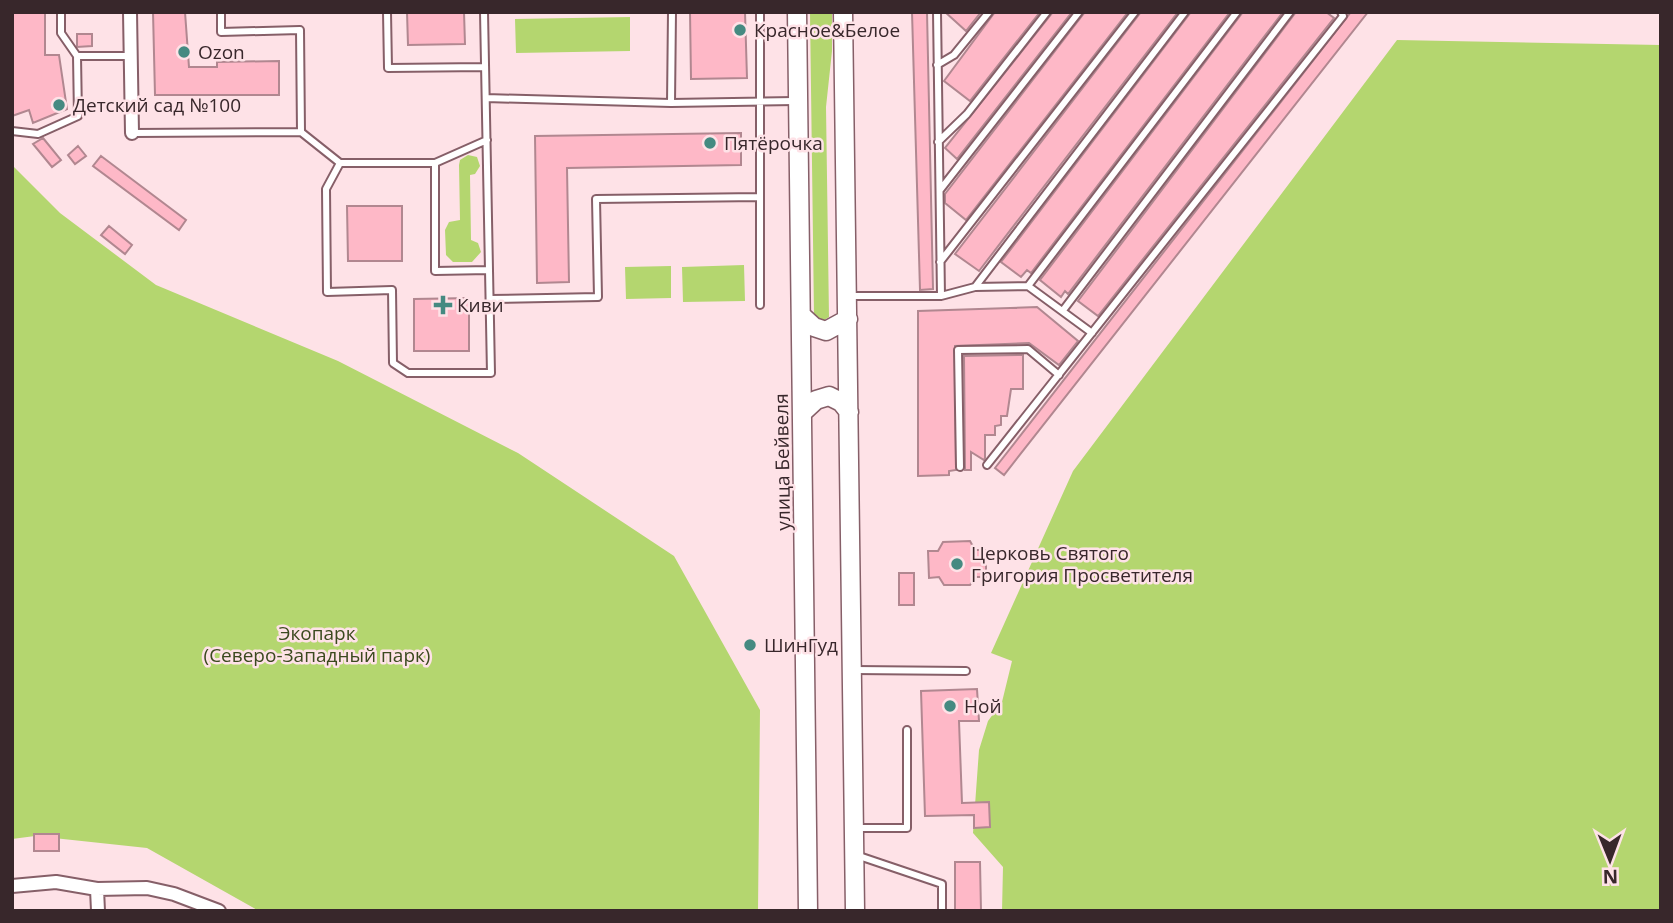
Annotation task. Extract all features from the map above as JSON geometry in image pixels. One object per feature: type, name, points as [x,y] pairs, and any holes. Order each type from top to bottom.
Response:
[{"type":"main road","name":"улица Бейвеля","points":[[797,12],[808,911]]},
{"type":"main road","points":[[843,12],[855,911]]},
{"type":"main road","points":[[801,315],[814,327],[826,331],[848,319]]},
{"type":"main road","points":[[802,413],[816,400],[829,397],[841,402],[849,412]]},
{"type":"street","points":[[130,12],[132,134]]},
{"type":"street","points":[[12,886],[56,882],[97,888],[147,888],[174,894],[219,911]]},
{"type":"street","points":[[97,888],[98,911]]},
{"type":"lane","points":[[12,131],[38,134],[78,116],[77,56],[61,33],[61,12]]},
{"type":"lane","points":[[220,12],[221,32],[300,30],[301,132]]},
{"type":"lane","points":[[387,12],[388,68],[485,67]]},
{"type":"lane","points":[[340,163],[326,190],[327,292],[392,290],[393,363],[408,373],[491,373],[484,12]]},
{"type":"lane","points":[[671,12],[671,103]]},
{"type":"lane","points":[[760,12],[760,305]]},
{"type":"lane","points":[[937,12],[941,296]]},
{"type":"lane","points":[[937,65],[954,55],[989,12]]},
{"type":"lane","points":[[938,142],[967,114],[1047,12]]},
{"type":"lane","points":[[939,191],[1079,12]]},
{"type":"lane","points":[[940,261],[1135,12]]},
{"type":"lane","points":[[975,287],[1185,12]]},
{"type":"lane","points":[[1028,286],[1237,12]]},
{"type":"lane","points":[[1064,309],[1290,12]]},
{"type":"lane","points":[[987,466],[1343,16],[1341,12]]},
{"type":"lane","points":[[77,56],[131,56]]},
{"type":"lane","points":[[486,98],[671,103],[798,101]]},
{"type":"lane","points":[[132,134],[301,132],[340,163],[435,163],[488,140]]},
{"type":"lane","points":[[435,163],[435,271],[489,270]]},
{"type":"lane","points":[[490,299],[598,297],[596,200],[759,197]]},
{"type":"lane","points":[[847,296],[941,296],[975,287],[1028,286],[1064,309],[1092,333]]},
{"type":"lane","points":[[960,467],[958,350],[1028,349],[1059,375]]},
{"type":"lane","points":[[852,670],[966,671]]},
{"type":"lane","points":[[854,828],[907,828],[907,730]]},
{"type":"lane","points":[[854,854],[942,884],[942,911]]},
{"type":"green space","points":[[810,12],[832,12],[832,51],[826,107],[829,317],[821,322],[814,315]]},
{"type":"green space","points":[[630,17],[630,51],[516,53],[515,19]]},
{"type":"green space","points":[[1397,40],[1661,45],[1661,911],[1002,911],[1003,867],[973,833],[979,750],[988,721],[1002,702],[1012,661],[991,653],[1073,471]]},
{"type":"green space","points":[[468,155],[477,157],[480,166],[475,174],[470,175],[471,240],[478,243],[481,252],[472,262],[453,262],[446,255],[445,230],[449,222],[460,220],[459,165],[460,160]]},
{"type":"green space","name":"Экопарк (Северо-Западный парк)","points":[[12,165],[60,213],[156,285],[338,361],[518,453],[674,556],[760,710],[758,911],[259,911],[147,848],[35,836],[12,839]]},
{"type":"green space","points":[[744,265],[745,301],[683,302],[682,267]]},
{"type":"green space","points":[[671,266],[671,298],[626,299],[625,267]]},
{"type":"building","points":[[12,12],[45,12],[45,55],[59,55],[67,109],[33,123],[29,110],[12,116]]},
{"type":"building","points":[[153,12],[185,12],[189,67],[217,67],[217,62],[279,61],[279,95],[155,95]]},
{"type":"building","points":[[407,12],[464,12],[465,44],[408,45]]},
{"type":"building","points":[[690,12],[745,12],[747,78],[691,79]]},
{"type":"building","points":[[912,12],[927,12],[933,289],[920,290]]},
{"type":"building","points":[[945,12],[981,12],[966,31]]},
{"type":"building","points":[[995,12],[1040,12],[970,101],[944,81]]},
{"type":"building","points":[[1053,12],[1072,12],[957,159],[945,148]]},
{"type":"building","points":[[1085,12],[1128,12],[966,220],[945,203],[945,194]]},
{"type":"building","points":[[1141,12],[1178,12],[979,271],[955,254]]},
{"type":"building","points":[[1191,12],[1230,12],[1031,273],[1027,270],[1021,277],[1001,262]]},
{"type":"building","points":[[1243,12],[1283,12],[1068,294],[1065,291],[1061,297],[1040,280]]},
{"type":"building","points":[[1296,12],[1326,12],[1334,18],[1098,316],[1078,301]]},
{"type":"building","points":[[1351,12],[1368,12],[1004,475],[995,468]]},
{"type":"building","points":[[77,34],[92,34],[92,46],[77,47]]},
{"type":"building","points":[[741,133],[741,165],[567,168],[569,282],[537,283],[535,136]]},
{"type":"building","points":[[43,138],[61,160],[52,167],[33,144]]},
{"type":"building","points":[[78,146],[86,156],[75,164],[68,155]]},
{"type":"building","points":[[101,156],[186,220],[179,230],[93,166]]},
{"type":"building","points":[[347,206],[402,206],[402,261],[348,261]]},
{"type":"building","points":[[109,226],[132,245],[125,254],[101,235]]},
{"type":"building","points":[[469,298],[469,351],[414,351],[414,299]]},
{"type":"building","points":[[1037,307],[1078,341],[1059,365],[1029,343],[955,346],[956,470],[949,471],[949,475],[918,476],[918,311]]},
{"type":"building","points":[[1023,355],[1023,389],[1011,389],[1007,416],[1001,416],[1001,425],[995,426],[995,435],[985,435],[984,460],[971,452],[971,470],[965,470],[964,356]]},
{"type":"building","name":"Церковь Святого Григория Просветителя","points":[[970,541],[975,550],[986,550],[986,577],[975,577],[970,585],[944,585],[939,577],[929,578],[928,551],[938,551],[943,542]]},
{"type":"building","points":[[899,573],[914,573],[914,605],[899,605]]},
{"type":"building","points":[[977,689],[979,721],[959,721],[962,803],[989,802],[990,827],[974,828],[974,815],[925,816],[921,691]]},
{"type":"building","points":[[34,834],[59,834],[59,851],[34,851]]},
{"type":"building","points":[[955,862],[980,862],[981,911],[955,911]]},
{"type":"place","name":"Красное&Белое","points":[[740,30]]},
{"type":"place","name":"Ozon","points":[[184,52]]},
{"type":"place","name":"Детский сад №100","points":[[59,105]]},
{"type":"place","name":"Пятёрочка","points":[[710,143]]},
{"type":"place","name":"Киви","points":[[443,305]]},
{"type":"place","name":"Церковь Святого Григория Просветителя","points":[[957,564]]},
{"type":"place","name":"ШинГуд","points":[[750,645]]},
{"type":"place","name":"Ной","points":[[950,706]]}]
